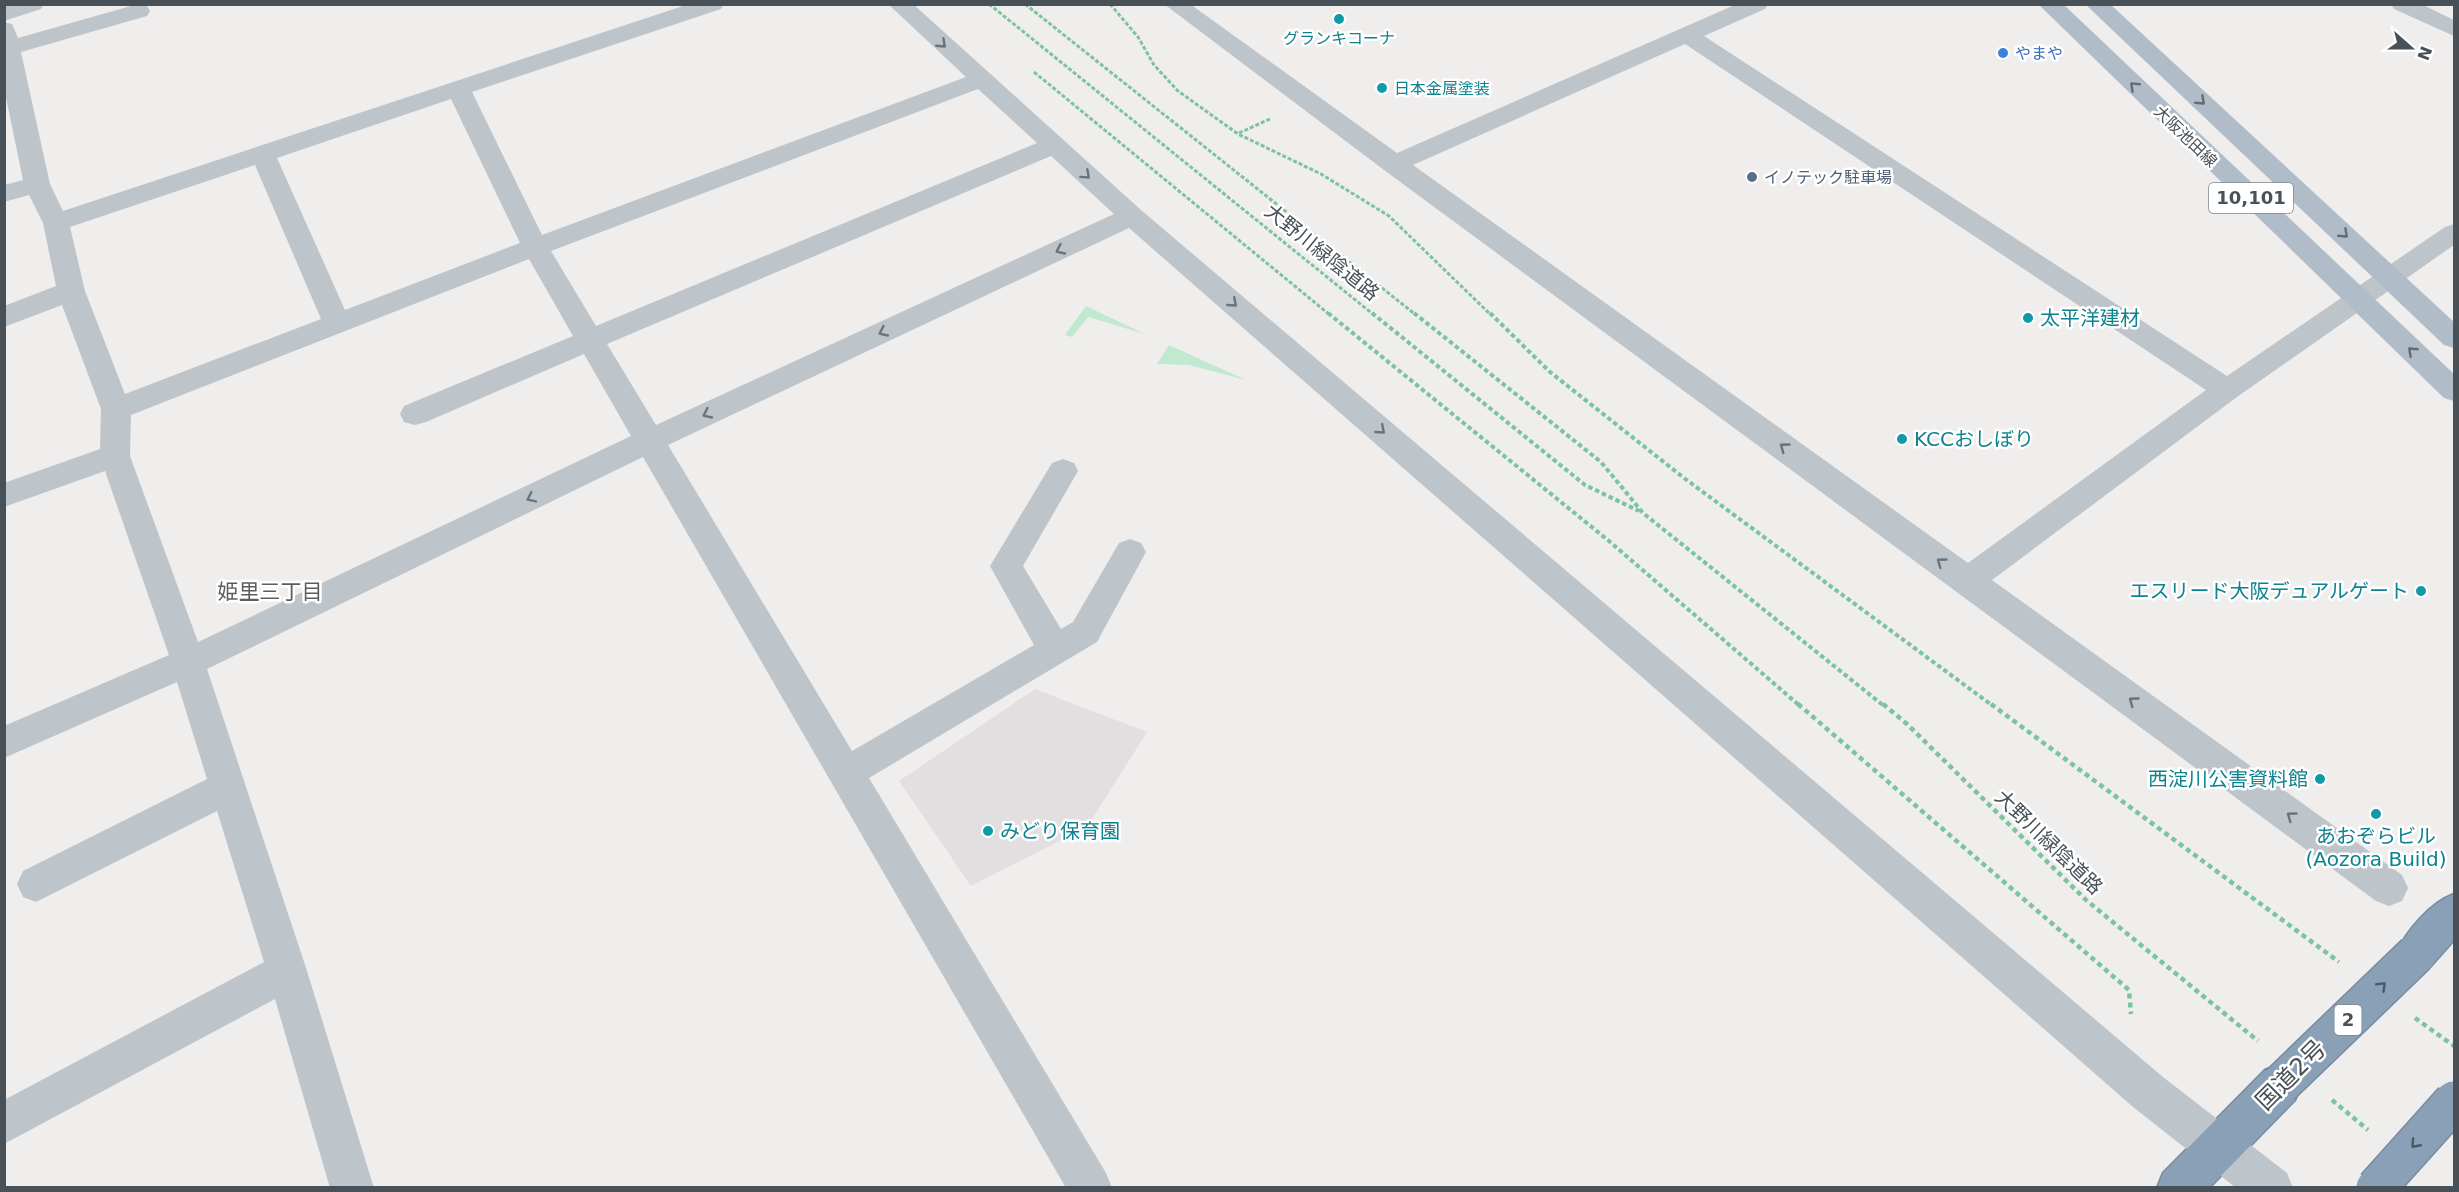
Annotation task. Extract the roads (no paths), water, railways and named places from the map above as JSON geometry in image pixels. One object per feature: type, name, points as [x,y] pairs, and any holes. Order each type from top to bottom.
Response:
[{"type":"highway","name":"国道2号","points":[[2178,1188],[2415,954],[2454,912]]},
{"type":"highway","points":[[2376,1188],[2454,1101]]},
{"type":"main road","name":"大阪池田線","points":[[2049,4],[2454,392]]},
{"type":"main road","name":"大阪池田線","points":[[2096,4],[2454,338]]},
{"type":"street","points":[[4,14],[33,4]]},
{"type":"street","points":[[56,223],[713,4]]},
{"type":"street","points":[[899,4],[1132,216],[2148,1092],[2272,1188]]},
{"type":"street","points":[[1175,4],[2389,888]]},
{"type":"street","points":[[1393,164],[1757,4]]},
{"type":"street","points":[[2402,4],[2454,29]]},
{"type":"street","points":[[139,11],[7,38],[37,184],[56,223],[70,291],[116,409],[115,456],[188,662],[287,971],[352,1188]]},
{"type":"street","points":[[1687,35],[2227,390]]},
{"type":"street","points":[[116,409],[535,247],[981,80]]},
{"type":"street","points":[[459,90],[535,247],[1091,1188]]},
{"type":"street","points":[[415,414],[1054,145]]},
{"type":"street","points":[[263,154],[336,324]]},
{"type":"street","points":[[4,195],[37,184]]},
{"type":"street","points":[[4,743],[188,662],[649,441],[1132,216]]},
{"type":"street","points":[[1967,581],[2227,390],[2454,232]]},
{"type":"street","points":[[4,317],[70,291]]},
{"type":"street","points":[[4,495],[115,456]]},
{"type":"street","points":[[1055,650],[1006,566],[1064,471]]},
{"type":"street","points":[[846,773],[1085,632],[1130,552]]},
{"type":"street","points":[[36,884],[228,787]]},
{"type":"street","points":[[4,1123],[287,971]]},
{"type":"place","name":"グランキコーナ","points":[[1339,19]]},
{"type":"place","name":"やまや","points":[[2003,53]]},
{"type":"place","name":"日本金属塗装","points":[[1382,88]]},
{"type":"place","name":"イノテック駐車場","points":[[1752,177]]},
{"type":"place","name":"太平洋建材","points":[[2028,318]]},
{"type":"place","name":"KCCおしぼり","points":[[1902,439]]},
{"type":"place","name":"エスリード大阪デュアルゲート","points":[[2421,591]]},
{"type":"place","name":"西淀川公害資料館","points":[[2320,779]]},
{"type":"place","name":"あおぞらビル (Aozora Build)","points":[[2376,814]]},
{"type":"place","name":"みどり保育園","points":[[988,831]]},
{"type":"district","name":"姫里三丁目","points":[[270,592]]}]
